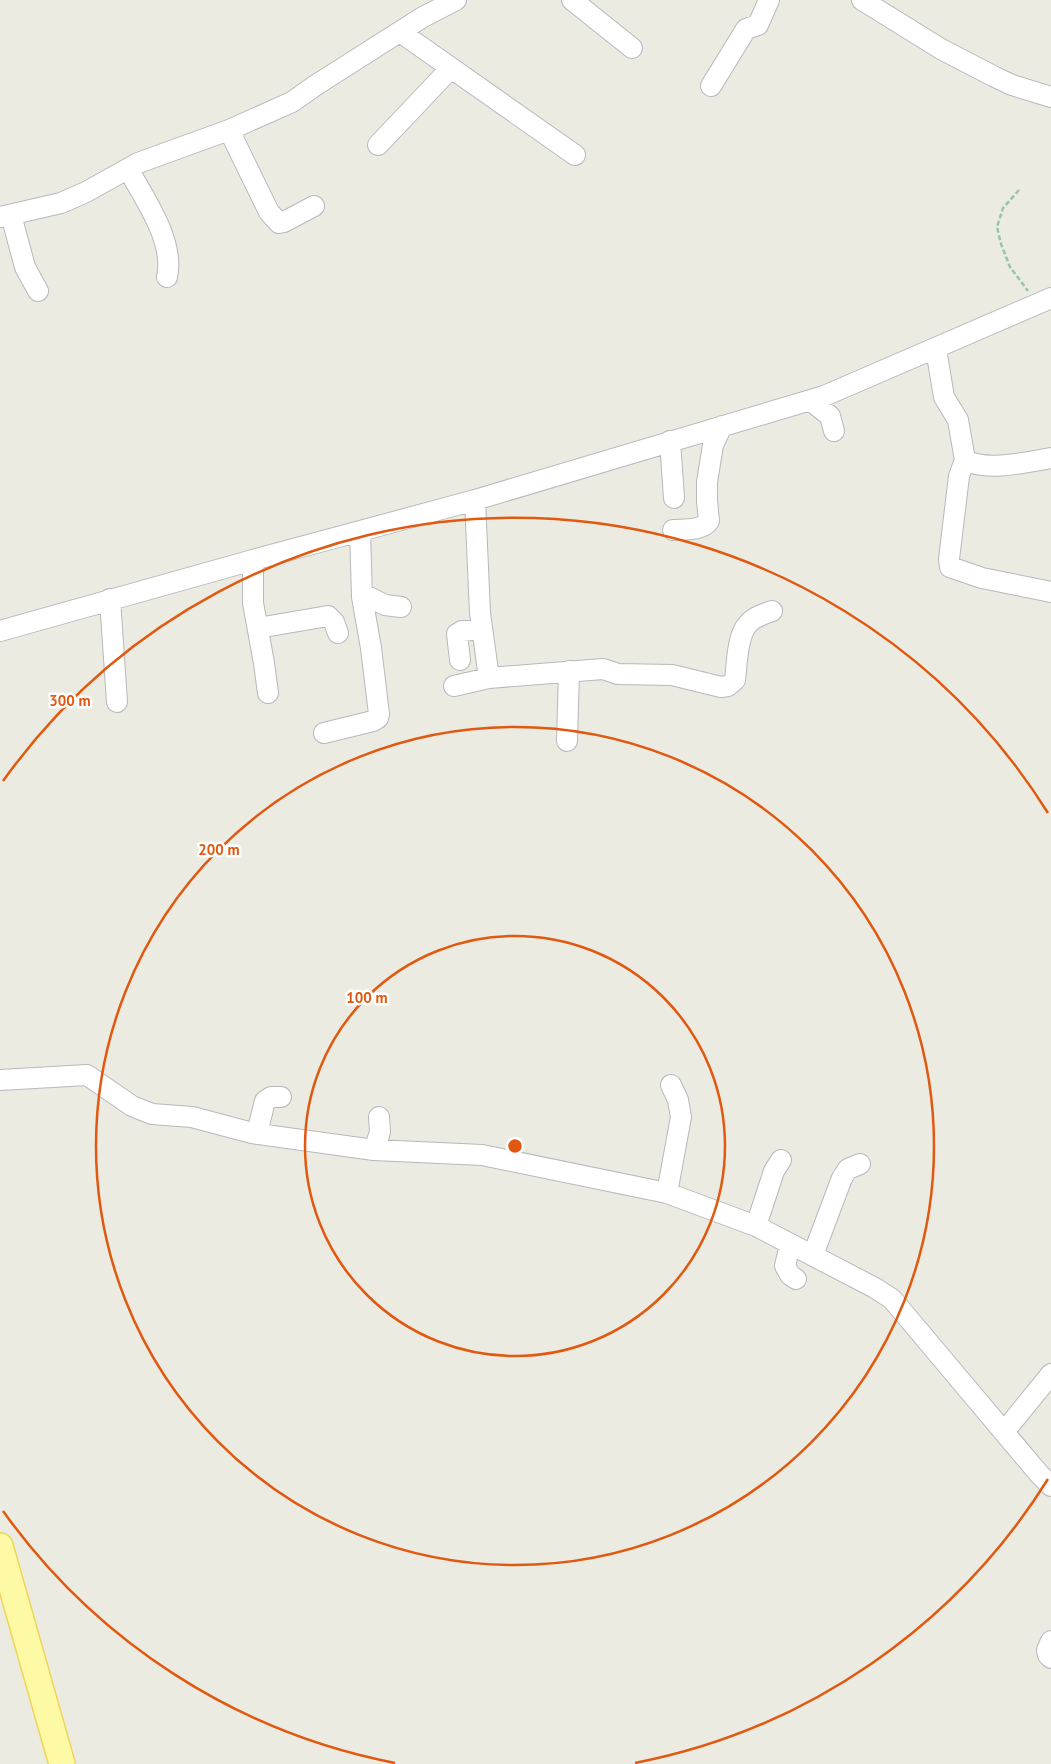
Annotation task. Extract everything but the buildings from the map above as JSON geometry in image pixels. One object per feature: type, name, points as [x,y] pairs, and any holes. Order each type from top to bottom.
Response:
[{"type":"main road","points":[[0,1546],[62,1764]]},
{"type":"street","points":[[38,291],[25,267],[5,216],[61,203],[86,192],[138,163],[229,130],[292,102],[423,17],[456,0]]},
{"type":"street","points":[[572,0],[632,48]]},
{"type":"street","points":[[711,86],[742,34],[746,30],[758,25],[769,0]]},
{"type":"street","points":[[862,0],[941,49],[1003,81],[1034,93],[1051,97]]},
{"type":"street","points":[[400,32],[575,155]]},
{"type":"street","points":[[378,145],[451,68]]},
{"type":"street","points":[[229,130],[269,212],[276,221],[279,223],[284,222],[314,206]]},
{"type":"street","points":[[128,169],[165,241],[169,259],[167,277]]},
{"type":"street","points":[[0,630],[475,500],[814,399],[936,349],[991,333],[1044,301]]},
{"type":"street","points":[[936,349],[944,397],[958,420],[966,460],[959,476],[948,559],[950,567],[957,571],[982,578],[1051,592]]},
{"type":"street","points":[[814,399],[816,405],[830,416],[834,431]]},
{"type":"street","points":[[674,530],[699,528],[709,522],[707,482],[713,445],[722,426]]},
{"type":"street","points":[[670,441],[674,498]]},
{"type":"street","points":[[966,460],[976,464],[997,466],[1051,458]]},
{"type":"street","points":[[475,500],[482,629],[489,678]]},
{"type":"street","points":[[324,733],[378,718],[379,714],[371,648],[362,597],[360,531]]},
{"type":"street","points":[[253,560],[253,603],[268,693]]},
{"type":"street","points":[[362,597],[369,597],[385,604],[400,606]]},
{"type":"street","points":[[110,600],[117,702]]},
{"type":"street","points":[[454,686],[489,678],[602,669],[618,674],[672,675],[721,687],[728,686],[735,680],[742,632],[748,623],[758,616],[772,611]]},
{"type":"street","points":[[258,628],[328,616],[334,622],[338,633]]},
{"type":"street","points":[[460,660],[457,634],[462,631],[482,629]]},
{"type":"street","points":[[567,740],[569,671]]},
{"type":"street","points":[[0,1080],[87,1075],[132,1106],[152,1114],[192,1117],[257,1133],[374,1150],[482,1155],[667,1193],[756,1226],[880,1290],[892,1299],[1051,1486]]},
{"type":"street","points":[[667,1193],[680,1117],[678,1100],[671,1085]]},
{"type":"street","points":[[257,1133],[265,1101],[271,1097],[281,1097]]},
{"type":"street","points":[[374,1150],[380,1132],[379,1117]]},
{"type":"street","points":[[756,1226],[774,1171],[781,1160]]},
{"type":"street","points":[[813,1255],[842,1178],[848,1169],[860,1164]]},
{"type":"street","points":[[790,1244],[785,1266],[790,1275],[796,1279]]},
{"type":"street","points":[[1004,1432],[1051,1374]]},
{"type":"street","points":[[1051,1641],[1047,1650],[1051,1658]]},
{"type":"path","points":[[1019,190],[1003,208],[997,227],[1010,267],[1044,301]]}]
